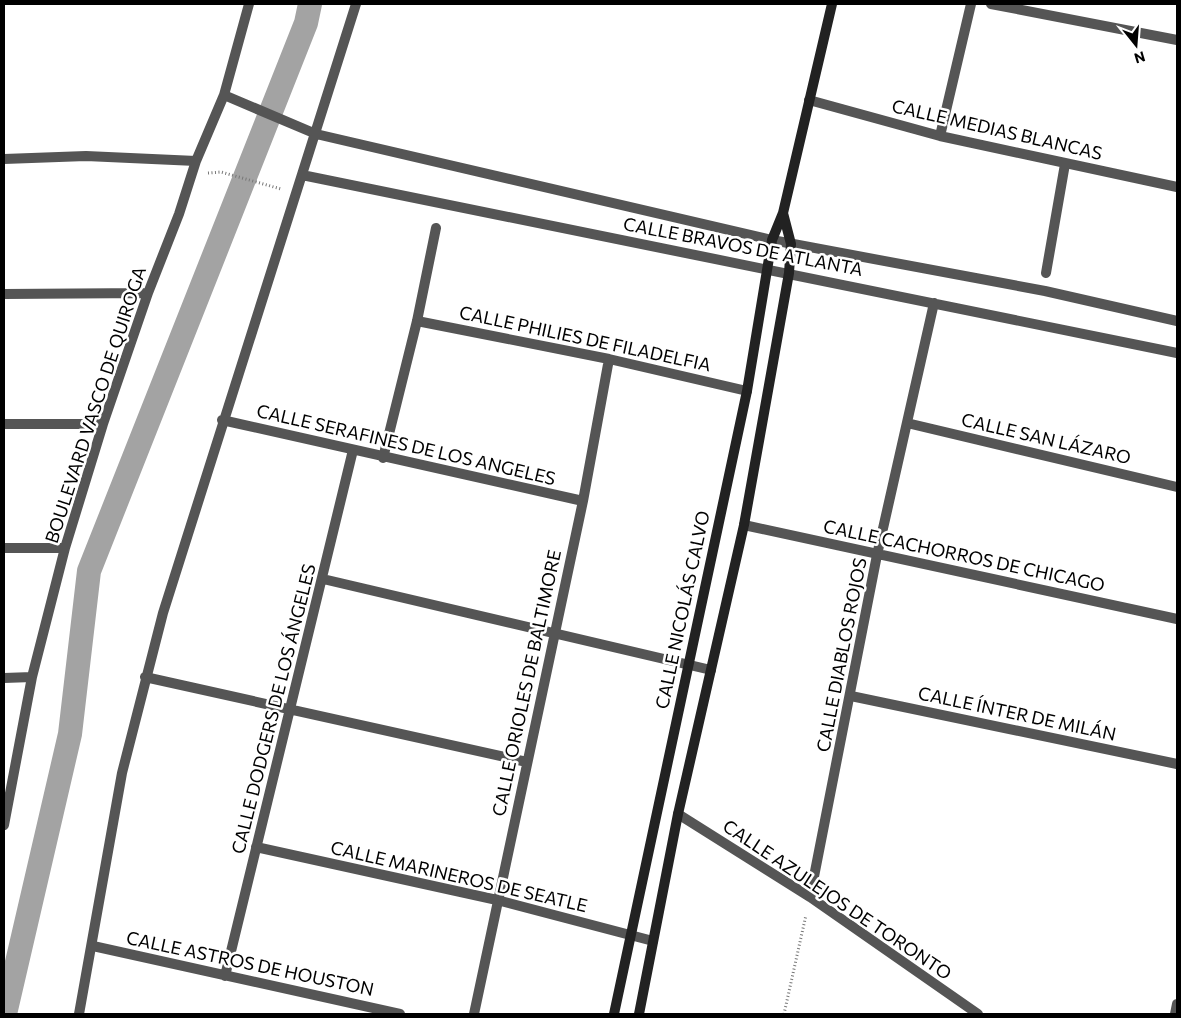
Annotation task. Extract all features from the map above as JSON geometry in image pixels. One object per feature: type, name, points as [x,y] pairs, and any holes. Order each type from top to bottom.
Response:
[{"type":"street","name":"BOULEVARD VASCO DE QUIROGA","points":[[4,825],[32,678],[65,548],[103,424],[148,293],[179,214],[196,162],[224,95],[249,4]]},
{"type":"street","points":[[79,1014],[93,946],[122,773],[145,678],[222,420],[316,134],[356,4]]},
{"type":"street","name":"CALLE NICOLÁS CALVO","points":[[614,1014],[747,390],[772,240],[783,212],[832,4]]},
{"type":"street","points":[[940,136],[971,4]]},
{"type":"street","points":[[991,4],[1177,40]]},
{"type":"street","name":"CALLE BRAVOS DE ATLANTA","points":[[224,95],[294,123],[316,134],[772,240],[1045,291],[1177,322]]},
{"type":"street","name":"CALLE MEDIAS BLANCAS","points":[[810,100],[940,136],[1177,187]]},
{"type":"street","points":[[4,159],[86,156],[196,162]]},
{"type":"street","points":[[1046,273],[1065,164]]},
{"type":"street","name":"CALLE BRAVOS DE ATLANTA","points":[[302,175],[1177,353]]},
{"type":"street","name":"CALLE NICOLÁS CALVO","points":[[639,1014],[678,814],[744,525],[789,273],[791,244],[783,212]]},
{"type":"street","points":[[383,458],[417,321],[436,228]]},
{"type":"street","points":[[4,294],[148,293]]},
{"type":"street","name":"CALLE DIABLOS ROJOS","points":[[810,897],[851,696],[877,555],[934,303]]},
{"type":"street","name":"CALLE PHILIES DE FILADELFIA","points":[[417,321],[610,359],[747,390]]},
{"type":"street","name":"CALLE ORIOLES DE BALTIMORE","points":[[474,1014],[583,501],[610,359]]},
{"type":"street","name":"CALLE SERAFINES DE LOS ANGELES","points":[[222,420],[383,458],[583,501]]},
{"type":"street","name":"CALLE SAN LÁZARO","points":[[907,423],[1177,487]]},
{"type":"street","points":[[4,424],[103,424]]},
{"type":"street","name":"CALLE DODGERS DE LOS ÁNGELES","points":[[224,976],[354,450]]},
{"type":"street","name":"CALLE CACHORROS DE CHICAGO","points":[[744,525],[1177,619]]},
{"type":"street","points":[[4,548],[65,548]]},
{"type":"street","points":[[323,579],[710,670]]},
{"type":"street","points":[[4,678],[32,678]]},
{"type":"street","points":[[145,678],[527,762]]},
{"type":"street","name":"CALLE ÍNTER DE MILÁN","points":[[851,696],[1177,764]]},
{"type":"street","name":"CALLE AZULEJOS DE TORONTO","points":[[678,814],[810,897],[978,1014]]},
{"type":"street","name":"CALLE MARINEROS DE SEATLE","points":[[256,847],[497,900],[653,941]]},
{"type":"street","name":"CALLE ASTROS DE HOUSTON","points":[[93,946],[400,1014]]},
{"type":"street","points":[[1175,1014],[1177,1004]]},
{"type":"path","points":[[221,172],[273,186]]},
{"type":"path","points":[[784,1014],[810,897]]},
{"type":"waterway","points":[[5,1014],[70,734],[89,571],[306,23],[310,4]]}]
